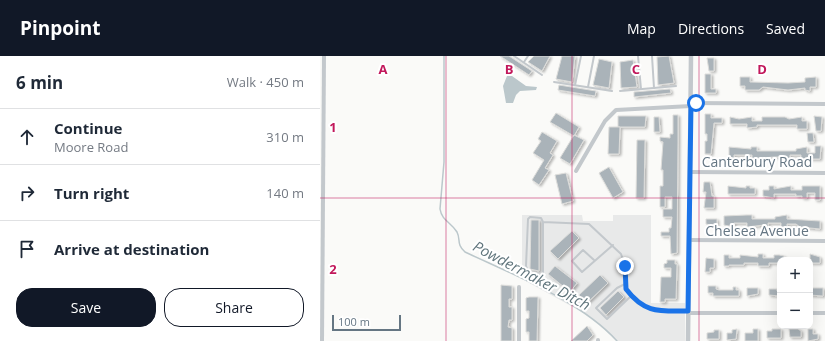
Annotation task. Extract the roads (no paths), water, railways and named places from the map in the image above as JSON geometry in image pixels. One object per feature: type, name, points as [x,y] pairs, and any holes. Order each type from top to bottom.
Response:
[{"type":"street","points":[[322,341],[324,56]]},
{"type":"street","points":[[688,341],[691,56]]},
{"type":"street","points":[[576,171],[605,121],[616,110],[691,104],[825,104]]},
{"type":"street","name":"Canterbury Road","points":[[690,172],[825,173]]},
{"type":"street","name":"Chelsea Avenue","points":[[689,240],[825,241]]},
{"type":"street","points":[[519,287],[519,341]]},
{"type":"street","points":[[688,312],[777,313]]},
{"type":"street","points":[[813,313],[825,313]]},
{"type":"lane","points":[[514,56],[542,75]]},
{"type":"lane","points":[[524,62],[528,56]]},
{"type":"lane","points":[[575,85],[580,56]]},
{"type":"lane","points":[[588,87],[594,56]]},
{"type":"lane","points":[[638,56],[641,89]]},
{"type":"lane","points":[[652,56],[654,88]]},
{"type":"lane","points":[[554,82],[612,91]]},
{"type":"lane","points":[[620,91],[676,86]]},
{"type":"lane","points":[[543,222],[543,275],[530,274],[526,266],[528,219],[541,218],[543,222],[589,224],[613,245],[624,260],[625,284],[631,296],[646,308],[652,310],[688,312]]},
{"type":"lane","points":[[594,260],[583,250],[572,261],[582,272],[613,245]]},
{"type":"lane","points":[[625,284],[617,288],[596,308],[607,319],[631,296]]},
{"type":"waterway","name":"Powdermaker Ditch","points":[[444,56],[444,162],[440,209],[445,219],[457,232],[462,249],[465,252],[566,301],[585,313],[617,341]]}]
